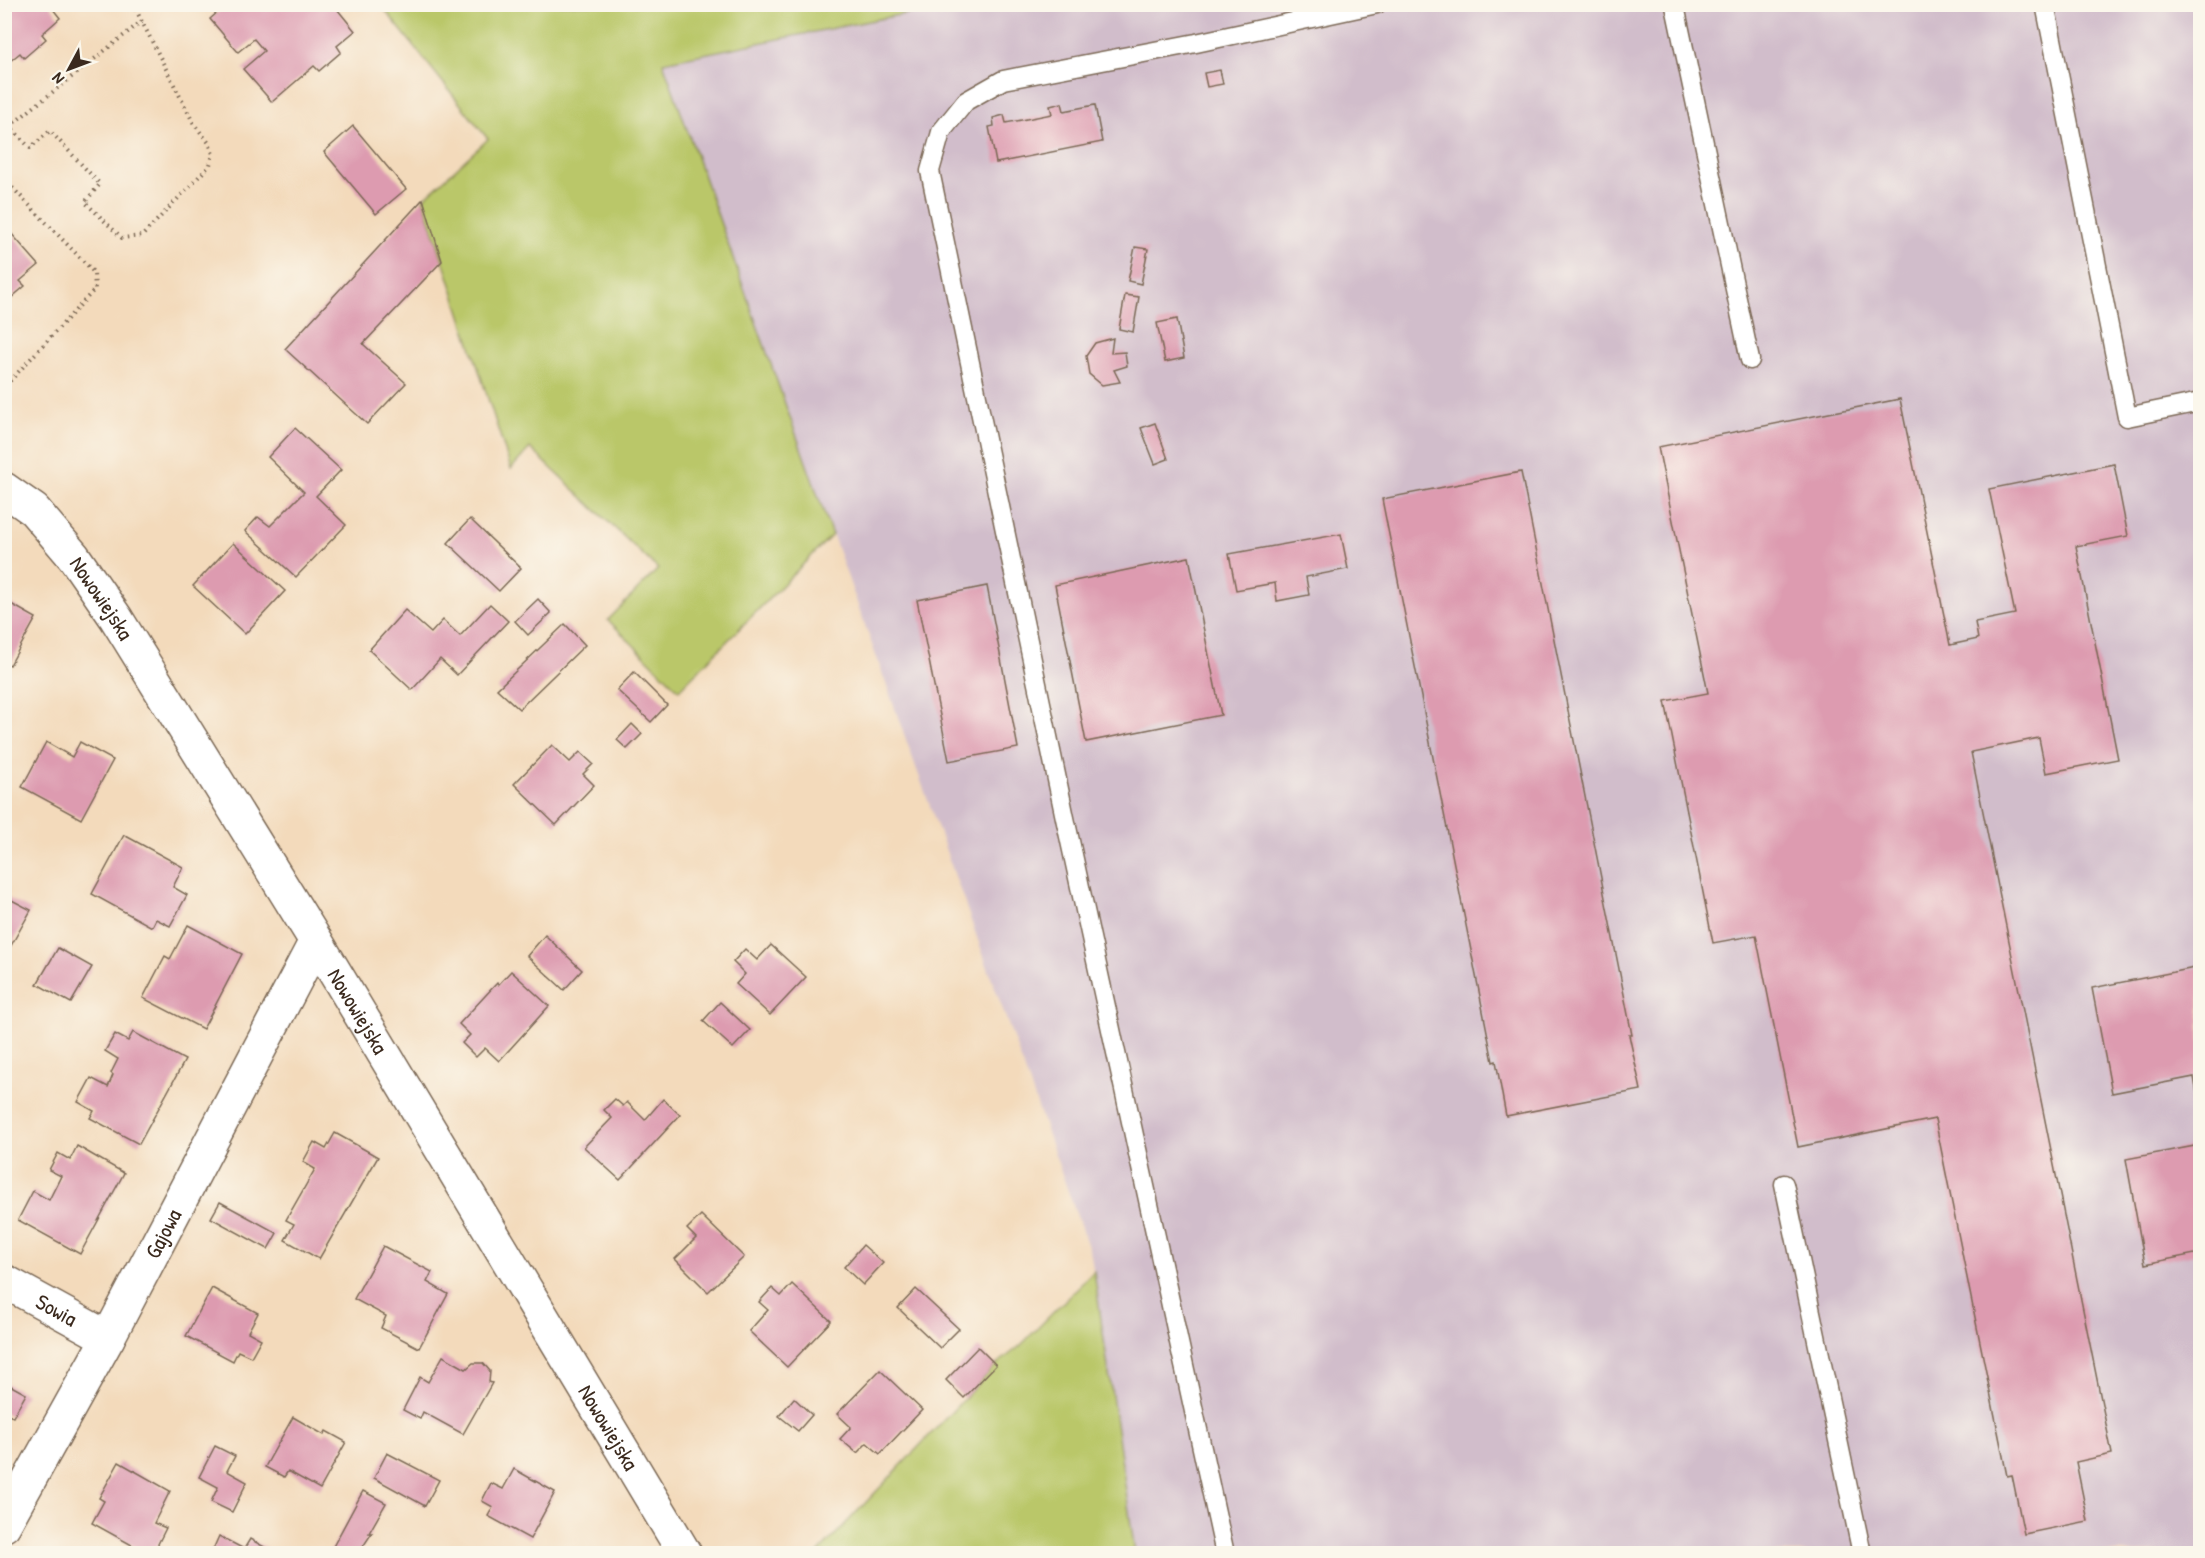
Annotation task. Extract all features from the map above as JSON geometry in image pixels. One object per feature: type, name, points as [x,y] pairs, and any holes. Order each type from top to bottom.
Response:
[{"type":"street","name":"Nowowiejska","points":[[4,489],[33,510],[80,565],[116,618],[316,941],[685,1554]]},
{"type":"street","name":"Gajowa","points":[[4,1525],[108,1338],[316,941]]},
{"type":"street","name":"Sowia","points":[[4,1281],[108,1338]]},
{"type":"lane","points":[[1225,1554],[1065,818],[930,171],[941,132],[966,101],[1003,80],[1196,43],[1377,4]]},
{"type":"lane","points":[[1681,4],[1675,6],[1750,360]]},
{"type":"lane","points":[[2045,4],[2127,417],[2200,402]]},
{"type":"lane","points":[[1784,1184],[1862,1554]]},
{"type":"path","points":[[134,4],[194,123],[209,143],[213,154],[210,165],[142,236],[122,238],[85,202],[100,184],[50,131],[30,147],[10,126],[142,21]]},
{"type":"path","points":[[4,179],[94,273],[95,289],[11,380],[4,382]]},
{"type":"shaded area","points":[[949,4],[2200,5],[2200,1553],[1135,1553],[1091,1255],[663,62]]},
{"type":"green space","points":[[381,5],[949,5],[663,62],[832,535],[679,690],[608,620],[658,569],[530,448],[511,469],[423,199],[488,139]]},
{"type":"green space","points":[[1094,1271],[1135,1553],[818,1553],[996,1365],[1020,1346]]},
{"type":"building","points":[[4,4],[49,4],[60,18],[42,34],[46,39],[24,58],[20,53],[4,66]]},
{"type":"building","points":[[227,4],[333,4],[355,31],[337,46],[341,52],[319,71],[314,66],[272,102],[243,69],[264,51],[254,39],[238,52],[210,19]]},
{"type":"building","points":[[1220,70],[1223,84],[1207,87],[1204,73]]},
{"type":"building","points":[[1062,103],[1064,111],[1095,105],[1102,142],[996,163],[989,127],[994,126],[993,118],[1004,115],[1006,123],[1052,114],[1050,106]]},
{"type":"building","points":[[353,126],[406,189],[376,214],[324,152]]},
{"type":"building","points":[[423,199],[442,261],[363,344],[406,383],[367,424],[285,349]]},
{"type":"building","points":[[10,232],[39,265],[20,281],[25,286],[4,304],[4,237]]},
{"type":"building","points":[[1135,247],[1148,249],[1141,284],[1128,281]]},
{"type":"building","points":[[1125,295],[1139,297],[1133,332],[1119,329]]},
{"type":"building","points":[[1177,319],[1184,358],[1165,362],[1157,323]]},
{"type":"building","points":[[1113,338],[1111,353],[1125,352],[1127,366],[1114,370],[1120,382],[1102,385],[1089,374],[1086,356],[1095,343]]},
{"type":"building","points":[[1900,399],[1950,645],[1978,639],[1975,622],[2015,614],[1989,489],[2114,464],[2128,536],[2076,546],[2118,759],[2046,773],[2039,738],[1971,752],[2112,1454],[2076,1462],[2088,1521],[2024,1534],[2012,1475],[2007,1476],[1935,1119],[1798,1147],[1756,935],[1713,943],[1665,701],[1708,693],[1658,447]]},
{"type":"building","points":[[1155,423],[1168,459],[1155,464],[1141,428]]},
{"type":"building","points":[[295,428],[341,470],[316,496],[346,525],[296,577],[245,531],[258,517],[270,526],[304,492],[268,457]]},
{"type":"building","points":[[1521,472],[1641,1090],[1506,1116],[1496,1061],[1493,1062],[1382,499]]},
{"type":"building","points":[[470,519],[521,568],[499,591],[448,543]]},
{"type":"building","points":[[1341,534],[1348,569],[1306,577],[1309,595],[1277,601],[1275,583],[1236,590],[1229,554]]},
{"type":"building","points":[[233,543],[285,591],[245,634],[193,586]]},
{"type":"building","points":[[1189,557],[1221,715],[1086,742],[1055,585]]},
{"type":"building","points":[[987,586],[1018,748],[949,761],[917,600]]},
{"type":"building","points":[[538,599],[551,613],[528,635],[515,621]]},
{"type":"building","points":[[4,600],[36,618],[10,665],[4,662]]},
{"type":"building","points":[[490,604],[508,621],[457,675],[440,659],[412,690],[369,650],[405,610],[431,633],[443,620],[460,636]]},
{"type":"building","points":[[565,624],[585,645],[519,709],[497,689]]},
{"type":"building","points":[[634,672],[667,705],[651,722],[617,690]]},
{"type":"building","points":[[632,724],[642,734],[627,749],[617,740]]},
{"type":"building","points":[[46,742],[72,757],[80,742],[113,760],[81,819],[22,787]]},
{"type":"building","points":[[552,745],[570,762],[580,752],[593,764],[583,774],[594,785],[556,825],[514,784]]},
{"type":"building","points":[[124,835],[183,867],[173,887],[187,895],[170,926],[156,919],[152,927],[92,894]]},
{"type":"building","points":[[4,896],[31,910],[4,958]]},
{"type":"building","points":[[188,925],[242,954],[203,1029],[143,998],[165,956],[170,959]]},
{"type":"building","points":[[545,935],[582,970],[564,990],[527,956]]},
{"type":"building","points":[[771,945],[806,977],[770,1015],[736,984],[745,974],[733,962],[745,949],[757,960]]},
{"type":"building","points":[[58,948],[92,967],[71,1003],[37,984]]},
{"type":"building","points":[[2200,967],[2200,1093],[2197,1094],[2194,1077],[2112,1093],[2092,988]]},
{"type":"building","points":[[511,971],[549,1006],[499,1061],[485,1048],[476,1057],[462,1043],[470,1035],[459,1024]]},
{"type":"building","points":[[720,1002],[750,1030],[733,1048],[703,1021]]},
{"type":"building","points":[[133,1032],[185,1060],[139,1144],[90,1118],[94,1111],[78,1102],[91,1078],[108,1087],[113,1075],[111,1073],[118,1059],[105,1051],[115,1034],[128,1041]]},
{"type":"building","points":[[615,1099],[623,1106],[627,1102],[645,1120],[663,1099],[680,1115],[620,1180],[584,1147],[612,1118],[604,1110]]},
{"type":"building","points":[[335,1133],[378,1157],[319,1259],[285,1240],[294,1224],[286,1220],[315,1169],[303,1162],[314,1142],[326,1149]]},
{"type":"building","points":[[2200,1145],[2200,1253],[2145,1264],[2126,1159]]},
{"type":"building","points":[[77,1146],[124,1173],[80,1254],[18,1220],[33,1191],[49,1200],[61,1176],[49,1170],[58,1153],[70,1160]]},
{"type":"building","points":[[220,1202],[277,1233],[268,1249],[211,1218]]},
{"type":"building","points":[[701,1215],[744,1257],[708,1292],[675,1259],[696,1238],[687,1229]]},
{"type":"building","points":[[863,1245],[883,1263],[863,1285],[844,1267]]},
{"type":"building","points":[[383,1246],[432,1272],[427,1282],[448,1294],[419,1348],[381,1328],[386,1316],[354,1299]]},
{"type":"building","points":[[792,1284],[831,1321],[787,1367],[749,1331],[768,1310],[759,1302],[772,1288],[781,1296]]},
{"type":"building","points":[[212,1288],[258,1313],[248,1332],[261,1339],[251,1357],[238,1351],[233,1361],[186,1336]]},
{"type":"building","points":[[916,1289],[959,1329],[940,1348],[898,1308]]},
{"type":"building","points":[[978,1347],[996,1365],[964,1398],[946,1380]]},
{"type":"building","points":[[443,1356],[466,1369],[473,1363],[483,1363],[490,1371],[489,1382],[492,1383],[463,1434],[423,1412],[420,1419],[403,1410],[420,1377],[428,1382]]},
{"type":"building","points":[[880,1370],[922,1410],[880,1454],[867,1443],[857,1453],[840,1439],[851,1427],[837,1414]]},
{"type":"building","points":[[4,1382],[26,1394],[13,1417],[4,1412]]},
{"type":"building","points":[[794,1398],[812,1415],[798,1431],[779,1416]]},
{"type":"building","points":[[293,1417],[324,1435],[326,1431],[346,1442],[320,1489],[288,1471],[284,1477],[265,1467]]},
{"type":"building","points":[[215,1446],[235,1456],[227,1471],[247,1482],[232,1512],[211,1502],[218,1487],[199,1477]]},
{"type":"building","points":[[387,1453],[439,1480],[425,1506],[374,1478]]},
{"type":"building","points":[[119,1462],[170,1491],[154,1523],[166,1528],[153,1554],[148,1554],[92,1523],[104,1501],[99,1498]]},
{"type":"building","points":[[514,1469],[555,1492],[530,1539],[488,1516],[493,1507],[482,1501],[491,1483],[503,1489]]},
{"type":"building","points":[[363,1491],[386,1503],[369,1533],[372,1533],[358,1554],[329,1554]]},
{"type":"building","points":[[219,1536],[244,1549],[250,1539],[277,1554],[211,1554]]}]
